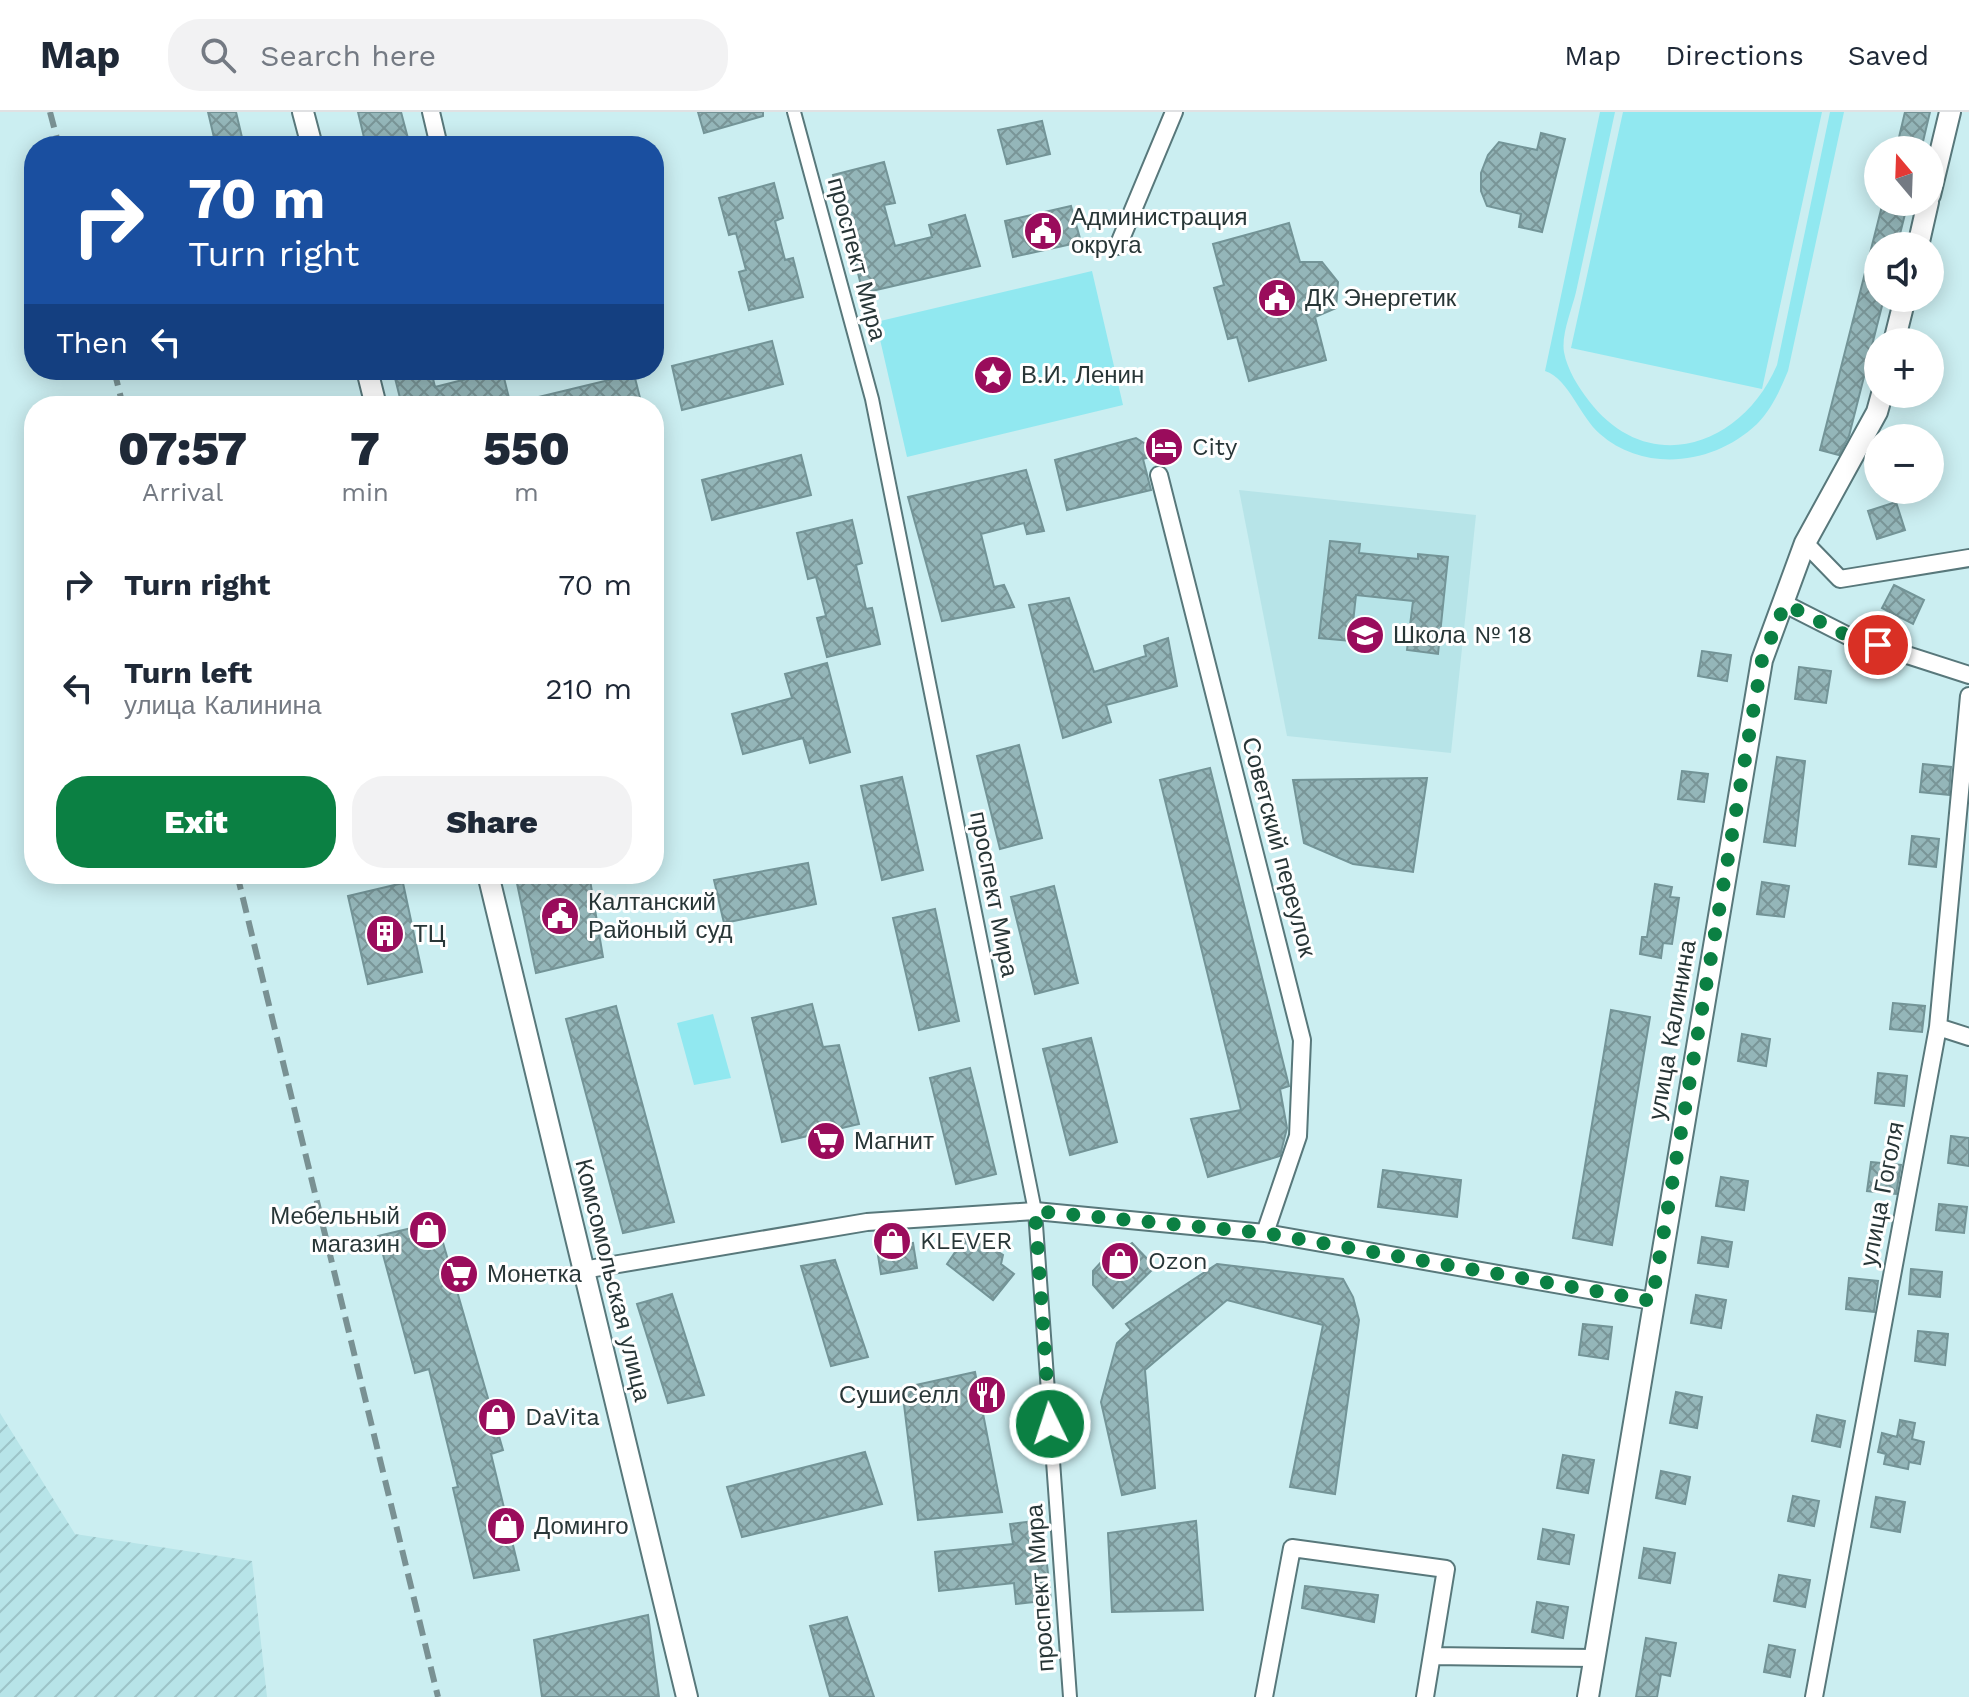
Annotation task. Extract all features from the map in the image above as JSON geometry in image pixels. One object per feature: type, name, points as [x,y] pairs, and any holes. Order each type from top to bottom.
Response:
[{"type":"street","points":[[303,112],[309,136]]},
{"type":"street","points":[[431,112],[437,136]]},
{"type":"street","name":"проспект Мира","points":[[794,112],[872,399],[1035,1211],[1070,1697]]},
{"type":"street","points":[[1118,246],[1174,112]]},
{"type":"street","points":[[1944,137],[1950,112]]},
{"type":"street","name":"улица Калинина","points":[[1588,1697],[1652,1301],[1762,660],[1805,543],[1878,408]]},
{"type":"street","name":"Советский переулок","points":[[1159,475],[1302,1040],[1298,1136],[1265,1233]]},
{"type":"street","points":[[1805,543],[1840,579],[1969,558]]},
{"type":"street","points":[[1785,604],[1848,636],[1969,675]]},
{"type":"street","name":"улица Гоголя","points":[[1814,1697],[1938,1027],[1969,696]]},
{"type":"street","name":"Комсомольская улица","points":[[490,884],[687,1697]]},
{"type":"street","points":[[1938,1027],[1969,1037]]},
{"type":"street","points":[[583,1270],[867,1222],[1035,1211],[1265,1233],[1652,1301]]},
{"type":"street","points":[[1264,1697],[1292,1548],[1446,1569],[1425,1697]]},
{"type":"street","points":[[1432,1656],[1594,1658]]},
{"type":"shaded area","points":[[1600,112],[1615,112],[1565,330],[1564,352],[1581,390],[1613,425],[1638,439],[1665,445],[1692,443],[1718,433],[1741,416],[1761,393],[1777,365],[1830,112],[1844,112],[1788,371],[1771,406],[1757,424],[1740,438],[1701,455],[1659,459],[1618,447],[1593,427],[1568,390],[1545,371]]},
{"type":"shaded area","points":[[1623,112],[1822,112],[1762,389],[1571,348]]},
{"type":"shaded area","points":[[1092,271],[1123,405],[907,457],[876,322]]},
{"type":"shaded area","name":"Школа № 18","points":[[1239,490],[1476,515],[1451,753],[1287,736]]},
{"type":"shaded area","points":[[713,1014],[731,1078],[694,1085],[677,1023]]},
{"type":"shaded area","points":[[0,1413],[75,1534],[252,1561],[267,1697],[0,1697]]},
{"type":"building","points":[[208,112],[236,112],[242,136],[214,136]]},
{"type":"building","points":[[358,112],[401,112],[407,136],[364,136]]},
{"type":"building","points":[[698,112],[763,112],[763,116],[704,133]]},
{"type":"building","points":[[1905,112],[1930,112],[1924,136],[1899,136]]},
{"type":"building","points":[[1042,121],[1050,154],[1007,164],[998,130]]},
{"type":"building","points":[[1541,133],[1565,139],[1542,232],[1519,227],[1521,214],[1487,206],[1481,191],[1481,173],[1488,155],[1499,142],[1537,150]]},
{"type":"building","points":[[884,162],[895,203],[884,205],[895,246],[932,237],[929,225],[965,215],[980,266],[863,293],[833,175]]},
{"type":"building","points":[[774,183],[783,218],[775,221],[785,260],[793,258],[803,297],[749,310],[739,272],[746,270],[736,233],[729,235],[719,198]]},
{"type":"building","name":"Администрация округа","points":[[1071,206],[1081,242],[1013,257],[1005,221]]},
{"type":"building","points":[[1879,216],[1904,216],[1900,232],[1875,232]]},
{"type":"building","name":"ДК Энергетик","points":[[1289,223],[1300,262],[1322,262],[1338,282],[1336,308],[1315,317],[1326,360],[1249,381],[1237,337],[1228,339],[1214,288],[1224,285],[1213,244]]},
{"type":"building","points":[[1864,277],[1864,312],[1880,312],[1876,328],[1864,328],[1864,377],[1849,436],[1839,455],[1820,450]]},
{"type":"building","points":[[772,341],[783,384],[682,410],[672,366]]},
{"type":"building","points":[[396,380],[433,380],[435,387],[463,380],[504,380],[508,396],[400,396]]},
{"type":"building","points":[[609,380],[636,380],[640,396],[543,396]]},
{"type":"building","points":[[1136,438],[1144,443],[1181,441],[1182,447],[1143,459],[1151,490],[1067,510],[1055,460]]},
{"type":"building","points":[[801,455],[811,495],[712,520],[702,480]]},
{"type":"building","points":[[1026,470],[1044,531],[1027,534],[1024,523],[981,534],[994,587],[1004,585],[1014,607],[942,621],[908,497]]},
{"type":"building","points":[[1897,504],[1905,530],[1877,539],[1868,511]]},
{"type":"building","points":[[852,520],[862,563],[856,565],[866,609],[872,608],[880,644],[827,657],[817,618],[826,616],[816,577],[808,579],[797,533]]},
{"type":"building","points":[[1330,541],[1360,544],[1359,553],[1418,559],[1418,554],[1448,557],[1438,654],[1407,650],[1413,601],[1356,595],[1351,641],[1319,638]]},
{"type":"building","points":[[1894,585],[1924,600],[1913,624],[1882,608]]},
{"type":"building","points":[[1069,598],[1094,672],[1146,656],[1144,646],[1168,638],[1177,686],[1106,705],[1111,722],[1063,738],[1029,605]]},
{"type":"building","points":[[1702,651],[1731,655],[1727,681],[1698,676]]},
{"type":"building","points":[[827,663],[850,752],[810,763],[803,738],[743,754],[732,714],[792,698],[785,674]]},
{"type":"building","points":[[1799,667],[1831,671],[1826,703],[1795,699]]},
{"type":"building","points":[[1019,745],[1042,838],[1000,849],[977,756]]},
{"type":"building","points":[[1777,757],[1805,761],[1795,846],[1764,842]]},
{"type":"building","points":[[1923,764],[1951,767],[1949,795],[1920,792]]},
{"type":"building","points":[[1210,768],[1289,1086],[1280,1089],[1287,1128],[1280,1156],[1208,1177],[1191,1119],[1241,1110],[1160,780]]},
{"type":"building","points":[[1682,771],[1708,774],[1704,802],[1678,799]]},
{"type":"building","points":[[902,777],[923,870],[882,880],[861,786]]},
{"type":"building","points":[[1427,778],[1413,872],[1353,864],[1304,843],[1293,780]]},
{"type":"building","points":[[1912,836],[1939,839],[1936,867],[1909,864]]},
{"type":"building","points":[[808,863],[816,904],[724,923],[714,880]]},
{"type":"building","points":[[1762,882],[1789,886],[1784,917],[1757,914]]},
{"type":"building","name":"ТЦ","points":[[403,884],[422,972],[368,984],[348,896]]},
{"type":"building","name":"Калтанский Районый суд","points":[[517,884],[591,884],[603,957],[536,973]]},
{"type":"building","points":[[1655,884],[1672,887],[1670,897],[1679,898],[1672,944],[1663,943],[1661,958],[1640,954],[1642,937],[1647,937]]},
{"type":"building","points":[[1054,886],[1078,983],[1035,994],[1011,897]]},
{"type":"building","points":[[935,909],[959,1021],[919,1030],[893,918]]},
{"type":"building","points":[[1893,1003],[1925,1006],[1922,1032],[1890,1029]]},
{"type":"building","points":[[812,1004],[823,1047],[839,1045],[859,1124],[782,1142],[752,1018]]},
{"type":"building","points":[[616,1006],[674,1222],[623,1233],[566,1019]]},
{"type":"building","points":[[1611,1010],[1650,1017],[1612,1245],[1573,1238]]},
{"type":"building","points":[[1742,1034],[1770,1039],[1766,1066],[1738,1061]]},
{"type":"building","points":[[1091,1038],[1117,1142],[1070,1155],[1043,1049]]},
{"type":"building","points":[[970,1068],[996,1174],[956,1184],[930,1078]]},
{"type":"building","points":[[1878,1073],[1907,1076],[1904,1106],[1875,1103]]},
{"type":"building","points":[[1951,1136],[1969,1138],[1969,1166],[1948,1163]]},
{"type":"building","points":[[1871,1162],[1901,1165],[1896,1194],[1867,1191]]},
{"type":"building","points":[[1383,1170],[1461,1180],[1457,1217],[1378,1207]]},
{"type":"building","points":[[1721,1177],[1748,1181],[1744,1210],[1716,1206]]},
{"type":"building","points":[[1939,1204],[1967,1207],[1964,1233],[1936,1230]]},
{"type":"building","points":[[437,1222],[503,1450],[491,1454],[519,1570],[474,1578],[453,1488],[458,1487],[429,1369],[415,1373],[378,1236]]},
{"type":"building","points":[[1702,1237],[1732,1242],[1728,1267],[1698,1263]]},
{"type":"building","points":[[964,1239],[981,1241],[1003,1255],[1001,1264],[1014,1274],[993,1300],[947,1264]]},
{"type":"building","points":[[913,1243],[917,1268],[881,1274],[877,1249]]},
{"type":"building","points":[[1132,1243],[1155,1267],[1113,1308],[1093,1285],[1093,1271],[1116,1246],[1124,1249]]},
{"type":"building","points":[[835,1260],[868,1357],[831,1366],[801,1266]]},
{"type":"building","points":[[1217,1264],[1343,1279],[1353,1297],[1359,1320],[1335,1494],[1290,1487],[1323,1325],[1227,1300],[1145,1370],[1155,1488],[1122,1495],[1101,1402],[1117,1343],[1131,1330],[1126,1324]]},
{"type":"building","points":[[1911,1269],[1942,1272],[1940,1297],[1909,1294]]},
{"type":"building","points":[[1849,1278],[1878,1281],[1874,1312],[1846,1309]]},
{"type":"building","points":[[672,1294],[704,1395],[668,1403],[637,1304]]},
{"type":"building","points":[[1696,1295],[1726,1300],[1721,1328],[1691,1323]]},
{"type":"building","points":[[1583,1324],[1612,1327],[1608,1359],[1579,1355]]},
{"type":"building","points":[[1918,1331],[1948,1334],[1945,1365],[1915,1361]]},
{"type":"building","points":[[975,1372],[1002,1512],[918,1520],[902,1388]]},
{"type":"building","points":[[1676,1392],[1702,1397],[1697,1428],[1670,1423]]},
{"type":"building","points":[[1817,1415],[1845,1421],[1840,1447],[1812,1441]]},
{"type":"building","points":[[1900,1420],[1915,1423],[1912,1439],[1924,1442],[1920,1464],[1909,1462],[1908,1469],[1884,1464],[1886,1454],[1878,1452],[1882,1433],[1897,1437]]},
{"type":"building","points":[[865,1452],[882,1504],[742,1537],[727,1487]]},
{"type":"building","points":[[1563,1455],[1594,1460],[1588,1493],[1557,1488]]},
{"type":"building","points":[[1661,1471],[1690,1477],[1685,1504],[1656,1498]]},
{"type":"building","points":[[1793,1496],[1819,1501],[1814,1526],[1788,1521]]},
{"type":"building","points":[[1876,1497],[1905,1502],[1900,1532],[1871,1527]]},
{"type":"building","points":[[1042,1520],[1051,1600],[1016,1604],[1014,1583],[939,1591],[935,1552],[1013,1544],[1010,1524]]},
{"type":"building","points":[[1196,1521],[1203,1610],[1112,1612],[1108,1533]]},
{"type":"building","points":[[1543,1529],[1574,1535],[1569,1564],[1538,1559]]},
{"type":"building","points":[[1644,1548],[1675,1553],[1670,1583],[1639,1578]]},
{"type":"building","points":[[1779,1575],[1810,1580],[1805,1607],[1774,1601]]},
{"type":"building","points":[[1305,1586],[1378,1595],[1374,1622],[1302,1608]]},
{"type":"building","points":[[1537,1602],[1568,1607],[1563,1638],[1532,1632]]},
{"type":"building","points":[[648,1615],[659,1697],[542,1697],[534,1640]]},
{"type":"building","points":[[847,1617],[874,1697],[830,1697],[810,1626]]},
{"type":"building","points":[[1646,1638],[1676,1643],[1670,1676],[1661,1674],[1657,1697],[1636,1697]]},
{"type":"building","points":[[1769,1645],[1795,1650],[1790,1677],[1764,1672]]},
{"type":"railway","points":[[50,112],[56,136]]},
{"type":"railway","points":[[116,380],[120,396]]},
{"type":"railway","points":[[239,884],[438,1697]]},
{"type":"place","name":"Администрация округа","points":[[1043,231]]},
{"type":"place","name":"ДК Энергетик","points":[[1277,298]]},
{"type":"place","name":"В.И. Ленин","points":[[993,375]]},
{"type":"place","name":"City","points":[[1164,447]]},
{"type":"place","name":"Школа № 18","points":[[1365,635]]},
{"type":"place","name":"Калтанский Районый суд","points":[[560,916]]},
{"type":"place","name":"ТЦ","points":[[385,934]]},
{"type":"place","name":"Магнит","points":[[826,1141]]},
{"type":"place","name":"Мебельный магазин","points":[[428,1230]]},
{"type":"place","name":"KLEVER","points":[[892,1241]]},
{"type":"place","name":"Ozon","points":[[1120,1261]]},
{"type":"place","name":"Монетка","points":[[459,1274]]},
{"type":"place","name":"СушиСелл","points":[[987,1395]]},
{"type":"place","name":"DaVita","points":[[497,1417]]},
{"type":"place","name":"Доминго","points":[[506,1526]]},
{"type":"route","points":[[1050,1424],[1035,1211],[1265,1233],[1652,1301],[1762,660],[1785,604],[1848,636],[1878,645]]}]
